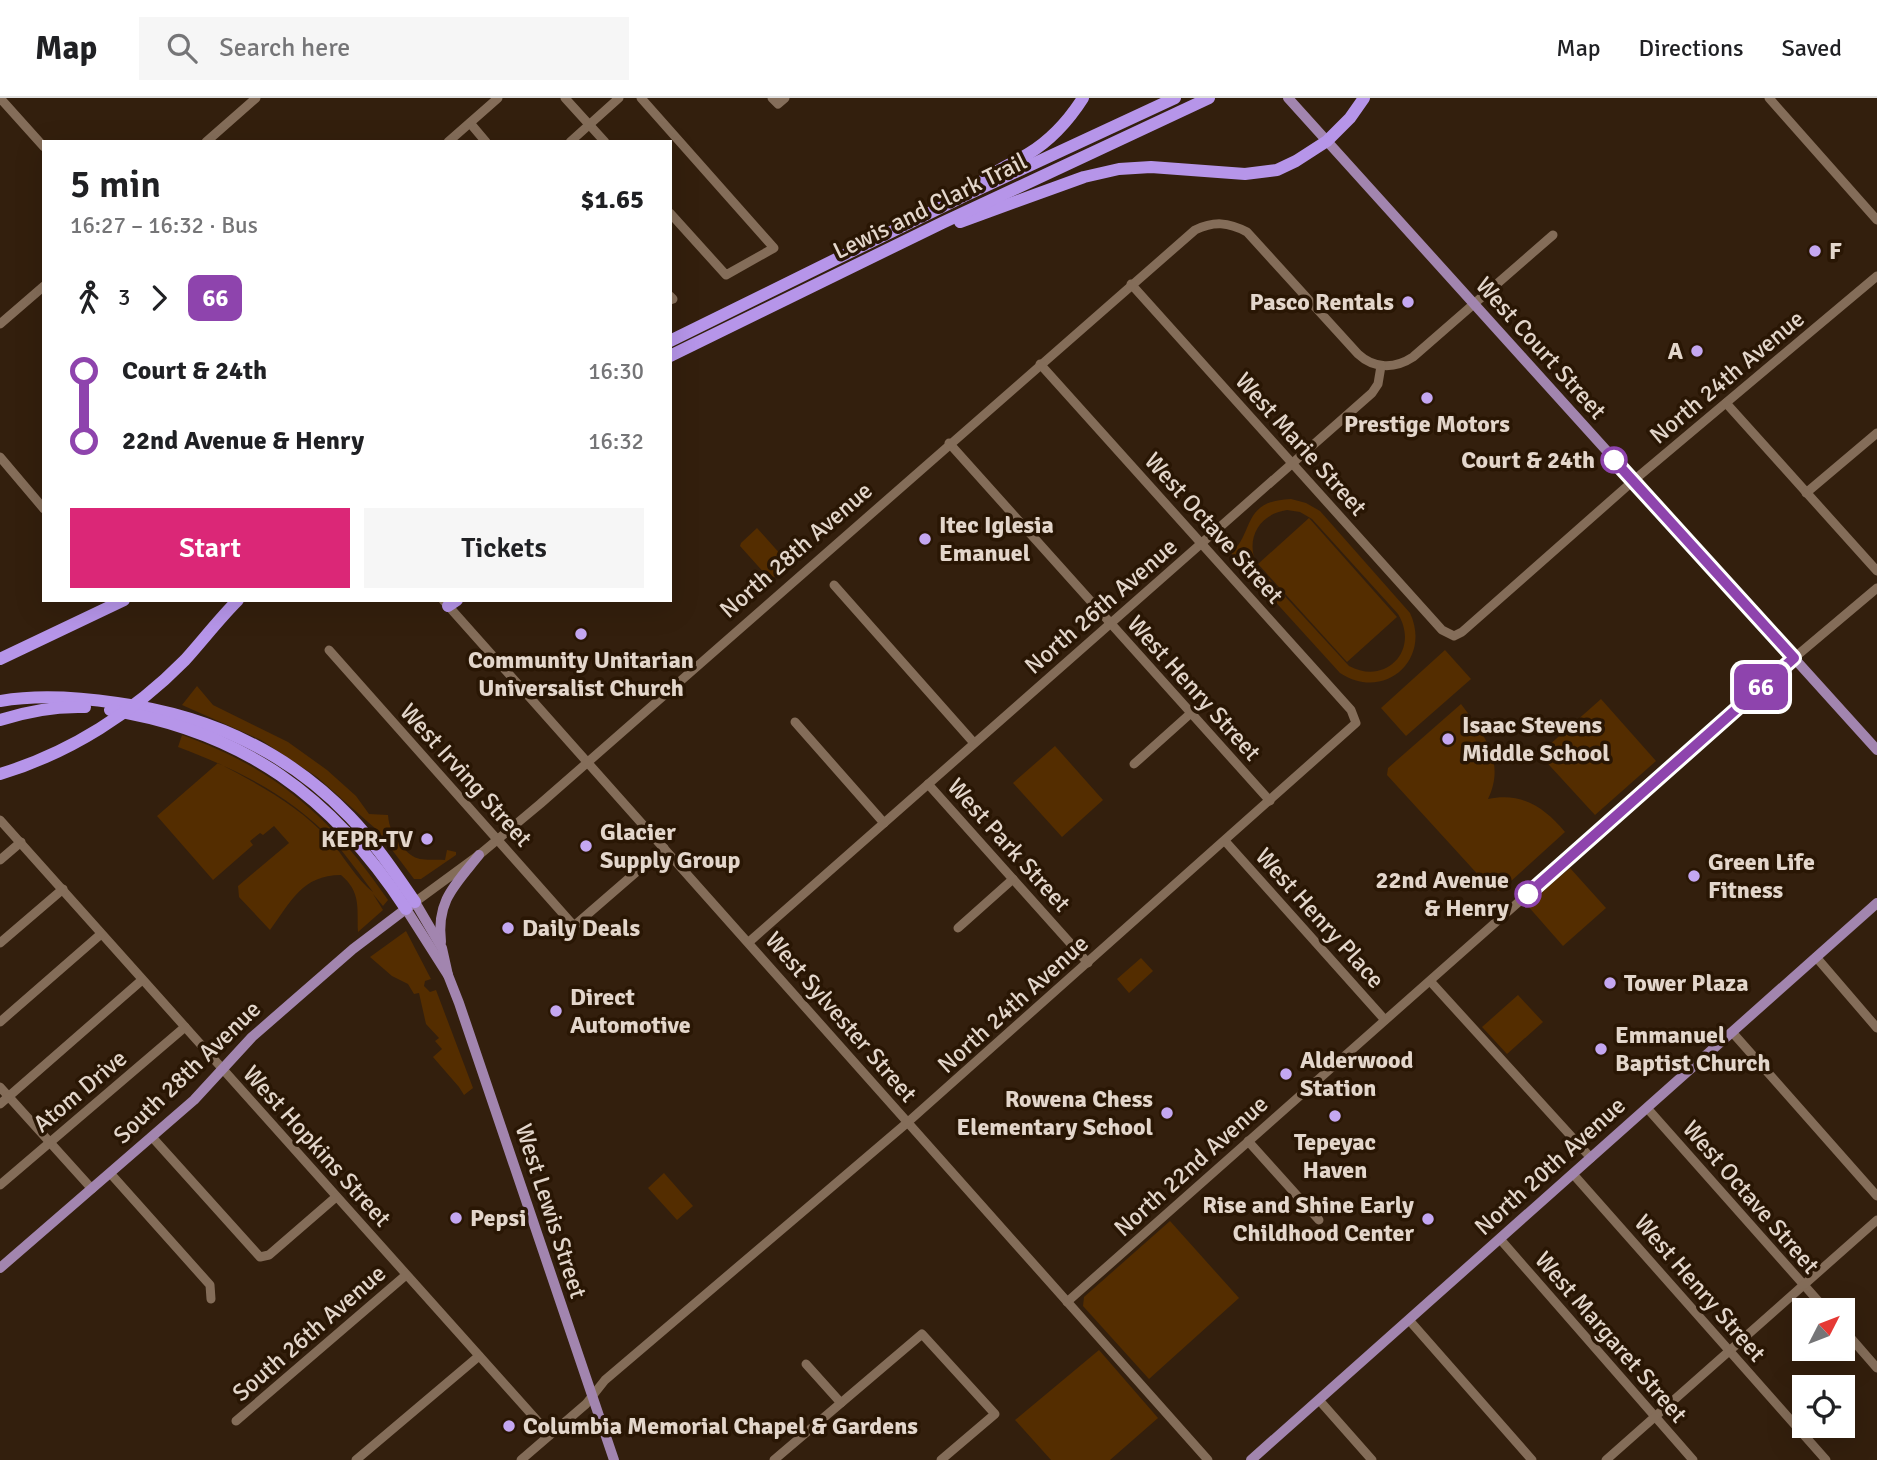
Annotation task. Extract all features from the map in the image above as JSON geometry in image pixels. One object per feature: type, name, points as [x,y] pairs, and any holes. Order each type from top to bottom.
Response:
[{"type":"highway","points":[[962,198],[984,178],[1030,153],[1046,140],[1071,116],[1083,98]]},
{"type":"highway","name":"Lewis and Clark Trail","points":[[672,340],[962,198],[1175,98]]},
{"type":"highway","name":"Lewis and Clark Trail","points":[[672,355],[942,223],[1209,98]]},
{"type":"highway","points":[[942,223],[962,222],[1084,177],[1119,169],[1151,167],[1266,173],[1297,161],[1327,141],[1350,118],[1364,98]]},
{"type":"highway","points":[[0,659],[120,602]]},
{"type":"highway","points":[[0,774],[53,754],[92,734],[128,709],[186,659],[215,622],[237,602]]},
{"type":"highway","points":[[0,701],[48,697],[150,707],[219,728],[261,748],[293,768],[327,795],[363,832],[410,906]]},
{"type":"highway","points":[[0,720],[55,707],[94,707],[178,725],[254,757],[286,777],[351,837],[410,906]]},
{"type":"main road","name":"West Court Street","points":[[1288,98],[1877,750]]},
{"type":"main road","points":[[442,948],[440,929],[443,904],[449,892],[479,855]]},
{"type":"main road","name":"North 20th Avenue","points":[[1251,1460],[1877,903]]},
{"type":"main road","name":"West Lewis Street","points":[[410,906],[442,948],[448,975],[614,1460]]},
{"type":"main road","name":"West Lewis Street","points":[[410,906],[448,975]]},
{"type":"main road","name":"South 28th Avenue","points":[[0,1268],[194,1100],[252,1037],[353,949],[410,906]]},
{"type":"street","points":[[0,98],[42,145]]},
{"type":"street","points":[[208,140],[256,98]]},
{"type":"street","points":[[450,140],[498,98]]},
{"type":"street","points":[[565,98],[603,140]]},
{"type":"street","points":[[572,140],[619,98]]},
{"type":"street","points":[[641,98],[774,248],[726,275],[672,216]]},
{"type":"street","points":[[1769,98],[1877,220]]},
{"type":"street","points":[[470,123],[484,140]]},
{"type":"street","name":"North 28th Avenue","points":[[410,906],[479,855],[588,762],[1191,232],[1214,223],[1234,225],[1250,235],[1357,354],[1369,363],[1381,366]]},
{"type":"street","points":[[1381,366],[1409,360],[1553,235]]},
{"type":"street","name":"North 24th Avenue","points":[[1442,630],[1450,636],[1462,632],[1633,481],[1877,276]]},
{"type":"street","name":"West Marie Street","points":[[1131,284],[1442,630]]},
{"type":"street","points":[[0,324],[42,288]]},
{"type":"street","name":"West Octave Street","points":[[1040,364],[1351,710],[1356,719]]},
{"type":"street","name":"North 26th Avenue","points":[[749,942],[1375,391],[1381,366]]},
{"type":"street","points":[[1726,403],[1877,571]]},
{"type":"street","points":[[1806,493],[1877,433]]},
{"type":"street","name":"West Henry Street","points":[[949,443],[1270,801]]},
{"type":"street","points":[[0,457],[42,507]]},
{"type":"street","points":[[834,585],[974,743]]},
{"type":"street","name":"North 22nd Avenue","points":[[1067,1302],[1877,587]]},
{"type":"street","name":"West Sylvester Street","points":[[449,602],[1208,1460]]},
{"type":"street","name":"West Irving Street","points":[[329,650],[574,926],[664,848]]},
{"type":"street","points":[[1134,764],[1191,713]]},
{"type":"street","name":"North 24th Avenue","points":[[521,1460],[586,1404],[605,1380],[908,1122],[1350,731],[1356,719]]},
{"type":"street","points":[[795,722],[884,822]]},
{"type":"street","name":"West Park Street","points":[[928,783],[1088,962]]},
{"type":"street","name":"West Hopkins Street","points":[[0,820],[550,1435]]},
{"type":"street","name":"West Henry Place","points":[[1225,841],[1385,1020]]},
{"type":"street","points":[[0,860],[21,842]]},
{"type":"street","points":[[958,928],[1013,879]]},
{"type":"street","points":[[0,943],[63,890]]},
{"type":"street","points":[[0,1022],[101,934]]},
{"type":"street","points":[[1816,957],[1877,1028]]},
{"type":"street","points":[[0,1104],[142,980]]},
{"type":"street","points":[[1430,981],[1591,1158]]},
{"type":"street","name":"Atom Drive","points":[[0,1185],[185,1027]]},
{"type":"street","points":[[1732,1032],[1877,1196]]},
{"type":"street","points":[[0,1087],[92,1189]]},
{"type":"street","name":"West Octave Street","points":[[1647,1108],[1815,1298]]},
{"type":"street","points":[[152,1137],[263,1257],[269,1255],[337,1197]]},
{"type":"street","points":[[1248,1141],[1319,1220]]},
{"type":"street","points":[[110,1173],[210,1285],[211,1298]]},
{"type":"street","name":"West Henry Street","points":[[1573,1174],[1826,1460]]},
{"type":"street","points":[[1606,1460],[1877,1220]]},
{"type":"street","name":"West Margaret Street","points":[[1500,1239],[1693,1460]]},
{"type":"street","name":"South 26th Avenue","points":[[236,1421],[406,1275]]},
{"type":"street","points":[[1409,1320],[1532,1460]]},
{"type":"street","points":[[774,1460],[922,1334],[995,1414],[941,1460]]},
{"type":"street","points":[[1855,1343],[1877,1368]]},
{"type":"street","points":[[356,1460],[479,1356]]},
{"type":"street","points":[[806,1364],[841,1403]]},
{"type":"street","points":[[1319,1400],[1372,1460]]},
{"type":"shaded area","points":[[1291,499],[1320,511],[1410,613],[1415,630],[1415,646],[1400,672],[1373,682],[1357,681],[1340,673],[1231,553],[1256,511],[1275,501]],"holes":[[[1287,510],[1300,512],[1312,519],[1398,614],[1404,627],[1405,640],[1402,652],[1387,668],[1363,671],[1349,666],[1258,567],[1254,557],[1253,539],[1261,523],[1268,517]]]},
{"type":"shaded area","points":[[1309,518],[1397,617],[1347,662],[1258,564]]},
{"type":"shaded area","points":[[757,528],[790,565],[775,577],[767,576],[740,546]]},
{"type":"shaded area","points":[[1445,650],[1471,679],[1406,736],[1381,708]]},
{"type":"shaded area","points":[[197,686],[213,705],[288,742],[327,770],[356,796],[369,814],[388,815],[394,834],[411,855],[420,859],[445,860],[447,850],[456,852],[456,855],[421,879],[414,879],[377,830],[317,777],[261,740],[182,705]]},
{"type":"shaded area","points":[[1601,699],[1656,761],[1595,815],[1539,754]]},
{"type":"shaded area","points":[[1461,704],[1490,749],[1495,773],[1488,799],[1500,797],[1522,800],[1549,815],[1565,832],[1500,891],[1492,890],[1387,775],[1388,768]]},
{"type":"shaded area","points":[[182,735],[216,748],[246,764],[300,800],[346,844],[367,871],[388,900],[383,906],[373,894],[383,910],[358,932],[357,900],[352,888],[341,875],[328,876],[316,880],[299,892],[270,930],[239,897],[238,886],[289,843],[274,826],[250,841],[253,845],[213,880],[157,816],[218,763],[178,747]],"holes":[[[223,765],[261,785],[299,810],[333,841],[344,853],[373,892],[317,827],[277,796]]]},
{"type":"shaded area","points":[[1055,746],[1103,800],[1062,837],[1013,783]]},
{"type":"shaded area","points":[[1570,868],[1606,908],[1563,946],[1527,905]]},
{"type":"shaded area","points":[[406,931],[431,979],[425,981],[424,986],[430,992],[436,990],[473,1088],[464,1095],[433,1057],[442,1049],[435,1041],[439,1038],[426,1024],[419,993],[414,994],[408,984],[392,976],[370,957]]},
{"type":"shaded area","points":[[1141,958],[1153,971],[1129,993],[1117,979]]},
{"type":"shaded area","points":[[1518,995],[1543,1022],[1507,1054],[1482,1027]]},
{"type":"shaded area","points":[[664,1173],[693,1206],[677,1220],[648,1188]]},
{"type":"shaded area","points":[[1170,1221],[1239,1298],[1149,1379],[1083,1306],[1084,1297]]},
{"type":"shaded area","points":[[1099,1350],[1158,1418],[1110,1460],[1051,1460],[1015,1420]]},
{"type":"bus line","name":"66","points":[[1528,894],[1794,658],[1614,460]]},
{"type":"place","name":"F","points":[[1815,251]]},
{"type":"place","name":"Pasco Rentals","points":[[1408,302]]},
{"type":"place","name":"A","points":[[1697,351]]},
{"type":"place","name":"Prestige Motors","points":[[1427,398]]},
{"type":"place","name":"Court & 24th","points":[[1614,460]]},
{"type":"place","name":"Itec Iglesia Emanuel","points":[[925,539]]},
{"type":"place","name":"Community Unitarian Universalist Church","points":[[581,634]]},
{"type":"place","name":"Isaac Stevens Middle School","points":[[1448,739]]},
{"type":"place","name":"KEPR-TV","points":[[427,839]]},
{"type":"place","name":"Glacier Supply Group","points":[[586,846]]},
{"type":"place","name":"Green Life Fitness","points":[[1694,876]]},
{"type":"place","name":"22nd Avenue & Henry","points":[[1528,894]]},
{"type":"place","name":"Daily Deals","points":[[508,928]]},
{"type":"place","name":"Tower Plaza","points":[[1610,983]]},
{"type":"place","name":"Direct Automotive","points":[[556,1011]]},
{"type":"place","name":"Emmanuel Baptist Church","points":[[1601,1049]]},
{"type":"place","name":"Alderwood Station","points":[[1286,1074]]},
{"type":"place","name":"Rowena Chess Elementary School","points":[[1167,1113]]},
{"type":"place","name":"Tepeyac Haven","points":[[1335,1116]]},
{"type":"place","name":"Pepsi","points":[[456,1218]]},
{"type":"place","name":"Rise and Shine Early Childhood Center","points":[[1428,1219]]},
{"type":"place","name":"Columbia Memorial Chapel & Gardens","points":[[509,1426]]}]
